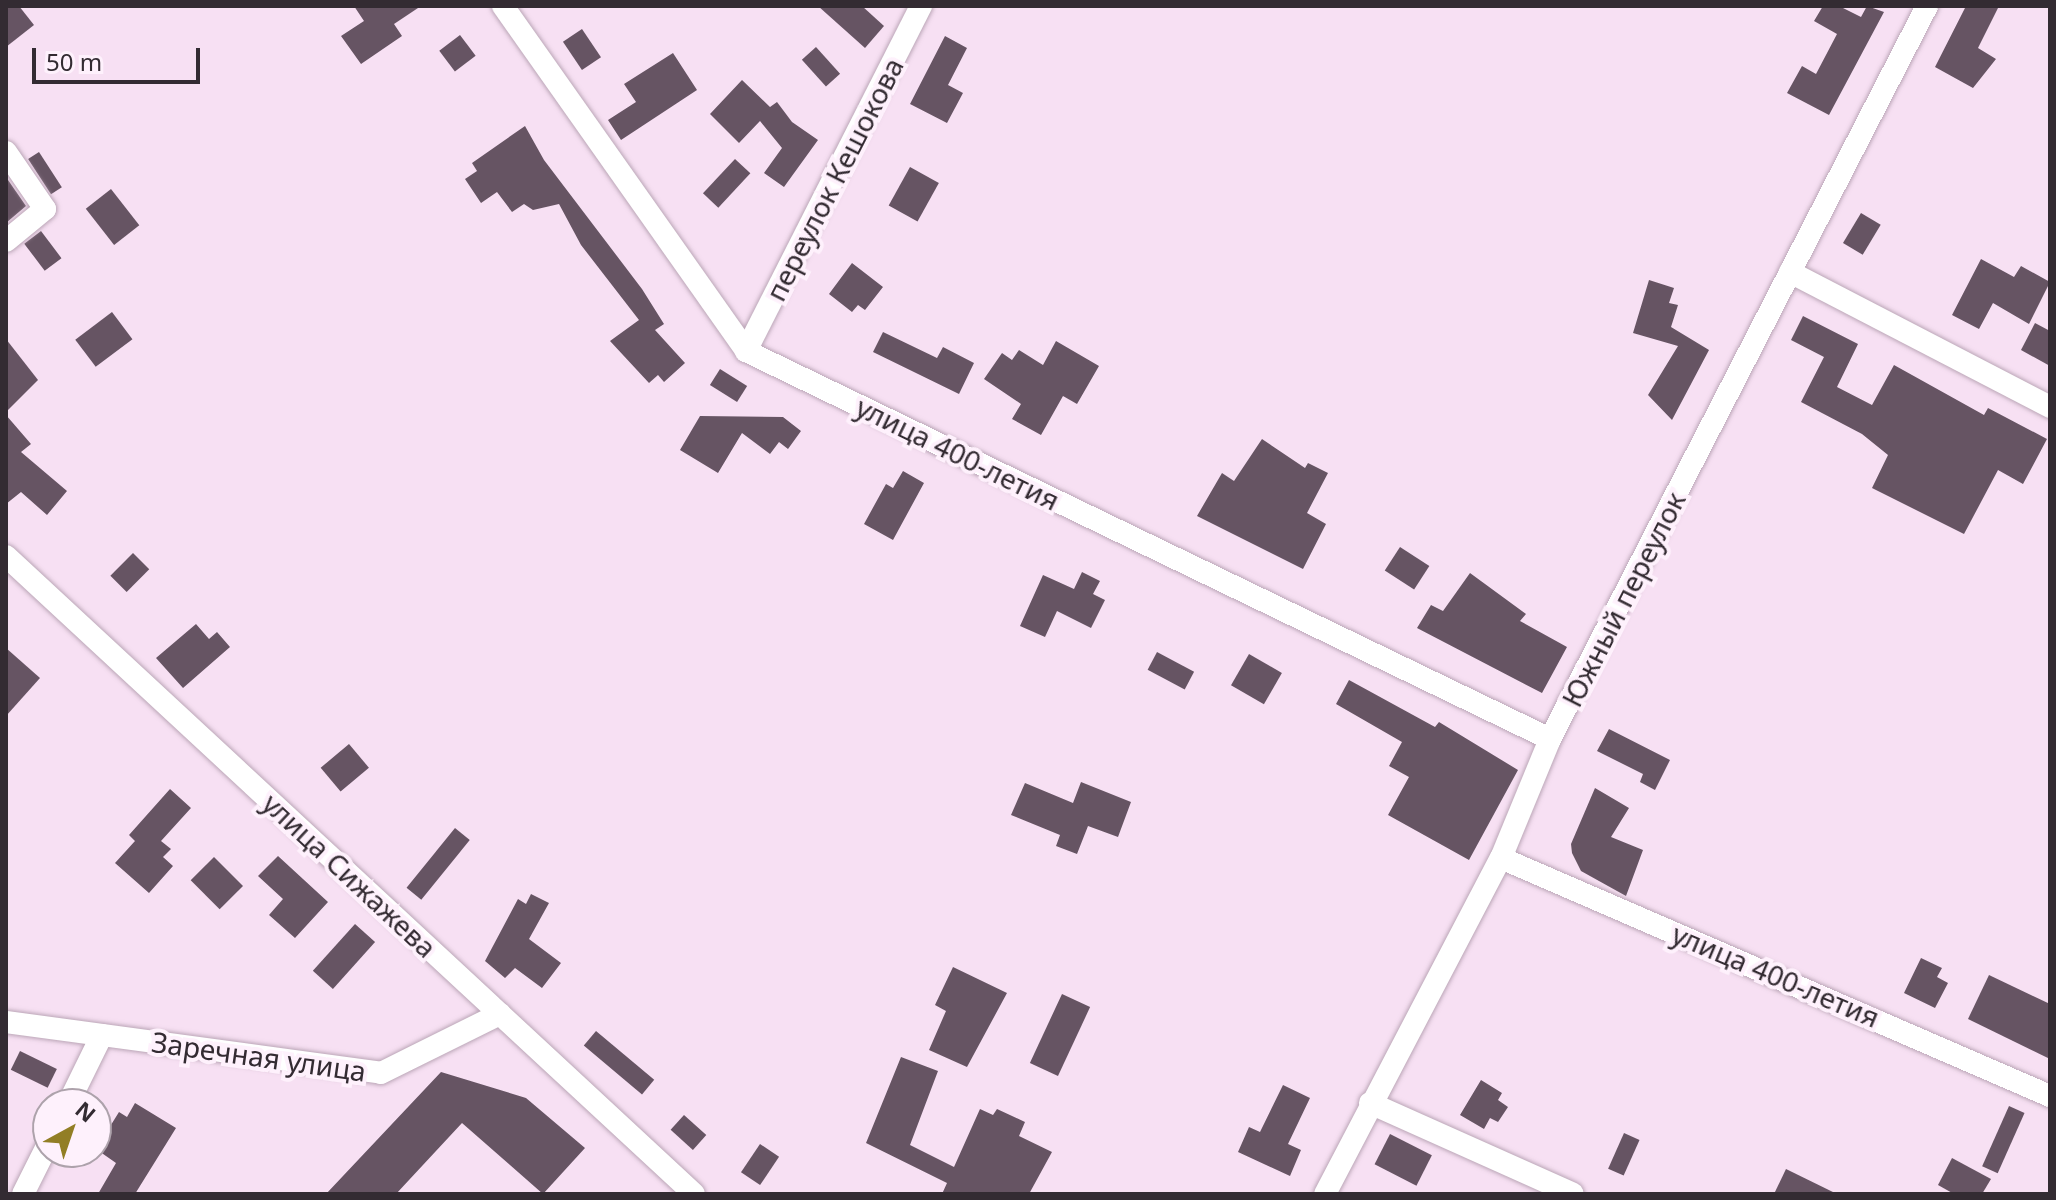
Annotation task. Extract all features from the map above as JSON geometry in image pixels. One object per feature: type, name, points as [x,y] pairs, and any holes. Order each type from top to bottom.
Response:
[{"type":"street","name":"улица 400-летия","points":[[503,6],[746,351],[1550,739]]},
{"type":"street","name":"переулок Кешокова","points":[[746,351],[921,6]]},
{"type":"street","name":"Южный переулок","points":[[1325,1194],[1501,858],[1550,739],[1927,6]]},
{"type":"street","points":[[6,152],[45,209],[6,241]]},
{"type":"street","points":[[1790,272],[2050,407]]},
{"type":"street","name":"улица Сижажева","points":[[6,556],[694,1194]]},
{"type":"street","name":"улица 400-летия","points":[[1501,858],[2050,1096]]},
{"type":"street","name":"Заречная улица","points":[[6,1022],[381,1073],[500,1014]]},
{"type":"street","points":[[76,1088],[102,1035]]},
{"type":"street","points":[[1370,1103],[1573,1194]]},
{"type":"street","points":[[23,1194],[36,1168]]},
{"type":"building","points":[[6,6],[19,6],[34,25],[6,47]]},
{"type":"building","points":[[354,6],[421,6],[394,24],[402,36],[361,64],[341,36],[364,21]]},
{"type":"building","points":[[818,6],[862,6],[884,26],[865,48]]},
{"type":"building","points":[[1823,6],[1839,6],[1861,17],[1867,6],[1884,12],[1829,115],[1787,93],[1802,66],[1816,74],[1837,34],[1814,21]]},
{"type":"building","points":[[1966,6],[1999,6],[1978,48],[1996,59],[1973,88],[1935,67]]},
{"type":"building","points":[[582,29],[601,57],[582,70],[563,42]]},
{"type":"building","points":[[460,35],[476,56],[455,71],[439,51]]},
{"type":"building","points":[[945,36],[967,48],[948,85],[963,93],[947,123],[910,104]]},
{"type":"building","points":[[816,47],[840,74],[826,86],[802,60]]},
{"type":"building","points":[[673,53],[697,90],[621,140],[608,120],[636,102],[624,84]]},
{"type":"building","points":[[742,80],[770,107],[777,102],[792,122],[818,140],[784,187],[764,173],[782,148],[760,121],[739,143],[710,114]]},
{"type":"building","points":[[525,126],[544,160],[642,289],[664,324],[655,330],[685,363],[664,382],[658,375],[649,383],[610,341],[639,320],[581,245],[559,204],[533,210],[524,204],[512,212],[497,192],[481,203],[465,179],[477,171],[472,163]]},
{"type":"building","points":[[39,152],[62,187],[51,194],[28,159]]},
{"type":"building","points":[[735,159],[750,173],[718,208],[703,193]]},
{"type":"building","points":[[910,167],[939,183],[918,221],[889,205]]},
{"type":"building","points":[[6,177],[26,206],[6,223]]},
{"type":"building","points":[[111,189],[139,225],[114,245],[86,209]]},
{"type":"building","points":[[1861,213],[1881,225],[1863,255],[1843,243]]},
{"type":"building","points":[[41,231],[61,258],[45,271],[24,244]]},
{"type":"building","points":[[1981,259],[2014,277],[2021,266],[2050,282],[2029,324],[1993,303],[1979,329],[1952,315]]},
{"type":"building","points":[[852,263],[883,287],[865,310],[858,305],[852,312],[829,294]]},
{"type":"building","points":[[1649,280],[1674,288],[1669,303],[1678,305],[1671,327],[1709,350],[1672,420],[1648,395],[1678,346],[1633,333]]},
{"type":"building","points":[[112,312],[132,339],[96,367],[75,340]]},
{"type":"building","points":[[1803,316],[1858,344],[1837,387],[1872,405],[1894,365],[1984,415],[1988,408],[2047,439],[2023,484],[1998,470],[1964,534],[1872,488],[1888,455],[1862,434],[1801,402],[1824,357],[1791,340]]},
{"type":"building","points":[[2035,323],[2050,331],[2050,366],[2021,350]]},
{"type":"building","points":[[883,332],[937,358],[943,347],[974,363],[959,394],[873,352]]},
{"type":"building","points":[[6,339],[38,380],[6,412]]},
{"type":"building","points":[[1056,341],[1099,366],[1077,404],[1063,396],[1041,435],[1012,419],[1021,404],[984,379],[1002,353],[1012,360],[1019,350],[1043,365]]},
{"type":"building","points":[[720,369],[747,386],[737,402],[710,385]]},
{"type":"building","points":[[6,415],[31,444],[21,452],[67,491],[47,515],[21,492],[6,504]]},
{"type":"building","points":[[700,416],[783,417],[801,431],[788,449],[779,442],[770,454],[742,433],[718,473],[680,450]]},
{"type":"building","points":[[1262,439],[1305,468],[1308,463],[1328,473],[1307,513],[1326,524],[1303,569],[1197,516],[1222,473],[1234,481]]},
{"type":"building","points":[[903,471],[924,483],[893,540],[864,524],[886,484],[893,488]]},
{"type":"building","points":[[1400,547],[1429,566],[1414,590],[1385,570]]},
{"type":"building","points":[[133,553],[149,569],[127,592],[110,576]]},
{"type":"building","points":[[1082,572],[1100,581],[1093,594],[1105,600],[1091,628],[1057,611],[1045,637],[1020,626],[1043,575],[1074,589]]},
{"type":"building","points":[[1470,573],[1526,614],[1520,621],[1567,647],[1542,693],[1417,628],[1431,605],[1443,611]]},
{"type":"building","points":[[196,624],[209,639],[217,632],[230,647],[183,688],[156,658]]},
{"type":"building","points":[[6,648],[40,678],[6,716]]},
{"type":"building","points":[[1157,652],[1194,672],[1185,689],[1148,670]]},
{"type":"building","points":[[1249,654],[1282,673],[1264,704],[1231,685]]},
{"type":"building","points":[[1349,680],[1435,727],[1439,722],[1518,770],[1469,860],[1388,815],[1409,777],[1389,766],[1402,742],[1336,704]]},
{"type":"building","points":[[1609,729],[1670,760],[1655,790],[1640,782],[1643,774],[1597,751]]},
{"type":"building","points":[[349,744],[369,768],[341,792],[321,768]]},
{"type":"building","points":[[1081,782],[1131,802],[1118,837],[1088,826],[1077,854],[1056,846],[1060,835],[1011,815],[1025,783],[1073,803]]},
{"type":"building","points":[[1595,788],[1629,808],[1611,837],[1643,850],[1626,896],[1581,871],[1572,853],[1571,844]]},
{"type":"building","points":[[170,789],[191,808],[161,841],[171,849],[163,857],[173,866],[149,893],[115,863],[135,841],[129,835]]},
{"type":"building","points":[[455,828],[470,840],[421,900],[407,888]]},
{"type":"building","points":[[278,856],[328,902],[295,938],[269,915],[283,899],[258,876]]},
{"type":"building","points":[[214,857],[243,886],[220,909],[191,880]]},
{"type":"building","points":[[531,894],[549,903],[529,939],[561,963],[542,988],[515,968],[505,978],[485,961],[518,899],[526,904]]},
{"type":"building","points":[[355,924],[375,942],[333,989],[313,971]]},
{"type":"building","points":[[1921,958],[1942,968],[1937,977],[1948,983],[1935,1008],[1904,993]]},
{"type":"building","points":[[953,967],[1007,993],[967,1067],[929,1050],[946,1011],[935,1005]]},
{"type":"building","points":[[1989,975],[2050,1004],[2050,1059],[1968,1019]]},
{"type":"building","points":[[1062,994],[1090,1007],[1058,1076],[1030,1063]]},
{"type":"building","points":[[596,1031],[654,1080],[642,1094],[584,1046]]},
{"type":"building","points":[[20,1051],[57,1069],[48,1088],[11,1070]]},
{"type":"building","points":[[901,1057],[938,1071],[910,1145],[954,1167],[980,1109],[993,1115],[997,1109],[1025,1122],[1019,1136],[1052,1152],[1029,1194],[942,1194],[947,1183],[866,1143]]},
{"type":"building","points":[[441,1072],[526,1098],[585,1148],[543,1194],[462,1123],[396,1194],[326,1194]]},
{"type":"building","points":[[1481,1080],[1502,1093],[1498,1100],[1508,1107],[1498,1122],[1490,1118],[1484,1129],[1460,1115]]},
{"type":"building","points":[[1283,1085],[1310,1098],[1288,1144],[1301,1150],[1290,1176],[1238,1152],[1249,1127],[1260,1132]]},
{"type":"building","points":[[135,1103],[176,1128],[135,1194],[98,1194],[116,1163],[112,1160],[112,1123],[119,1112],[127,1117]]},
{"type":"building","points":[[2009,1106],[2025,1113],[1998,1173],[1982,1166]]},
{"type":"building","points":[[684,1115],[706,1135],[693,1150],[671,1130]]},
{"type":"building","points":[[1624,1133],[1640,1140],[1624,1176],[1608,1169]]},
{"type":"building","points":[[1390,1134],[1432,1155],[1416,1186],[1375,1164]]},
{"type":"building","points":[[760,1144],[779,1157],[760,1185],[741,1172]]},
{"type":"building","points":[[1952,1158],[1991,1179],[1982,1194],[1954,1194],[1938,1185]]},
{"type":"building","points":[[1786,1169],[1837,1194],[1774,1194]]}]
